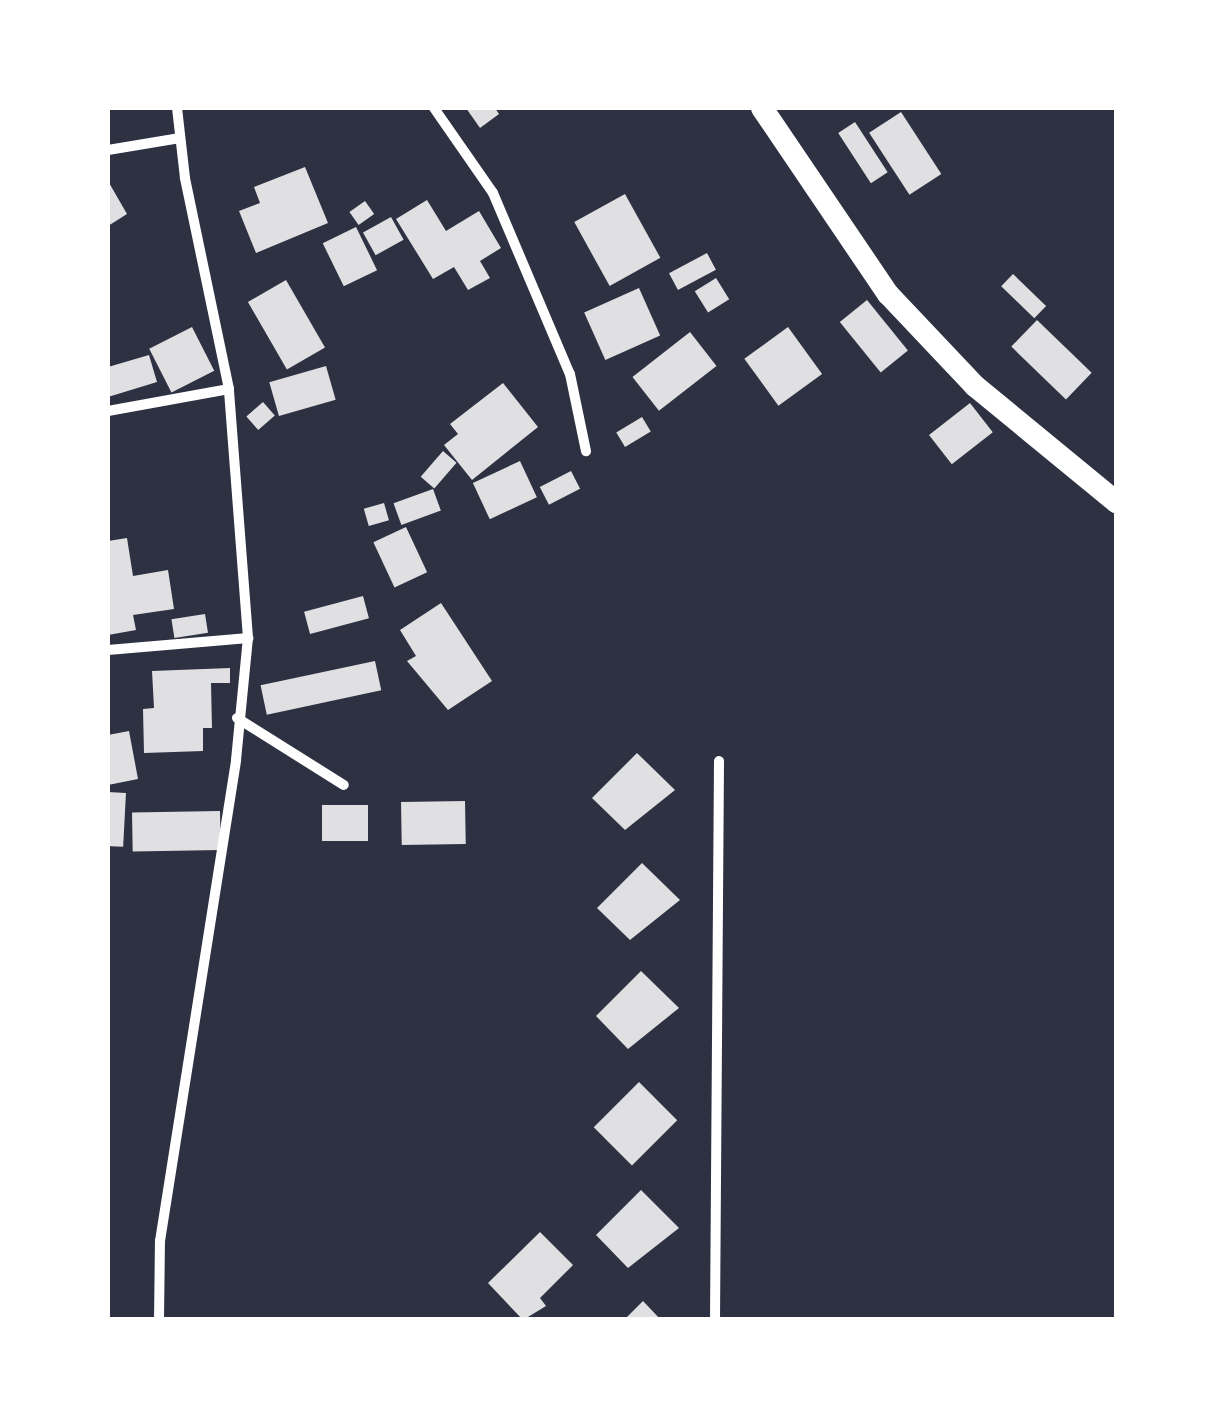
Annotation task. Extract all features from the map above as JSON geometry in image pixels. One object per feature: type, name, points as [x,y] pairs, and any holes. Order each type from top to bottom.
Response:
[{"type":"main road","points":[[762,108],[888,294],[975,386],[1116,502]]},
{"type":"street","points":[[158,1320],[160,1241],[248,638],[229,389],[177,108]]},
{"type":"street","points":[[434,108],[493,193],[570,374],[586,450]]},
{"type":"street","points":[[108,150],[180,138]]},
{"type":"street","points":[[108,411],[229,389]]},
{"type":"street","points":[[108,650],[248,638]]},
{"type":"street","points":[[238,718],[344,785]]},
{"type":"street","points":[[715,1320],[719,761]]},
{"type":"building","points":[[466,108],[495,108],[499,114],[480,128]]},
{"type":"building","points":[[901,112],[941,174],[909,195],[869,133]]},
{"type":"building","points":[[855,122],[888,172],[871,183],[838,133]]},
{"type":"building","points":[[305,167],[328,223],[256,253],[239,211],[260,203],[254,187]]},
{"type":"building","points":[[108,181],[127,214],[108,226]]},
{"type":"building","points":[[625,194],[660,258],[610,286],[574,222]]},
{"type":"building","points":[[427,200],[446,231],[479,211],[501,248],[480,261],[490,278],[468,290],[454,267],[433,279],[396,219]]},
{"type":"building","points":[[365,201],[374,214],[359,225],[349,212]]},
{"type":"building","points":[[391,217],[404,240],[376,255],[363,233]]},
{"type":"building","points":[[356,227],[377,270],[344,286],[323,243]]},
{"type":"building","points":[[707,253],[716,270],[678,290],[669,273]]},
{"type":"building","points":[[1013,274],[1046,306],[1034,318],[1001,286]]},
{"type":"building","points":[[716,278],[729,299],[708,312],[695,291]]},
{"type":"building","points":[[286,280],[325,348],[287,370],[248,302]]},
{"type":"building","points":[[639,288],[660,336],[605,360],[584,312]]},
{"type":"building","points":[[867,300],[908,351],[881,373],[840,322]]},
{"type":"building","points":[[1037,320],[1092,373],[1066,399],[1011,347]]},
{"type":"building","points":[[192,327],[214,371],[171,392],[149,349]]},
{"type":"building","points":[[788,327],[822,374],[778,406],[744,359]]},
{"type":"building","points":[[690,332],[716,366],[659,411],[632,377]]},
{"type":"building","points":[[149,355],[157,382],[108,397],[108,367]]},
{"type":"building","points":[[326,366],[336,400],[279,416],[269,382]]},
{"type":"building","points":[[503,383],[538,427],[472,480],[444,445],[458,434],[450,424]]},
{"type":"building","points":[[263,402],[275,416],[258,430],[246,416]]},
{"type":"building","points":[[970,403],[993,432],[952,464],[929,435]]},
{"type":"building","points":[[642,417],[651,432],[625,447],[616,432]]},
{"type":"building","points":[[443,451],[457,463],[434,488],[421,477]]},
{"type":"building","points":[[520,461],[537,497],[490,519],[473,483]]},
{"type":"building","points":[[571,471],[580,489],[549,505],[540,487]]},
{"type":"building","points":[[433,489],[441,511],[401,525],[394,503]]},
{"type":"building","points":[[384,503],[389,520],[369,526],[364,509]]},
{"type":"building","points":[[406,527],[427,572],[395,588],[373,542]]},
{"type":"building","points":[[127,538],[133,576],[168,570],[174,609],[133,615],[136,630],[108,635],[108,541]]},
{"type":"building","points":[[363,596],[369,618],[310,634],[304,612]]},
{"type":"building","points":[[441,603],[492,681],[448,710],[407,661],[416,656],[400,630]]},
{"type":"building","points":[[205,614],[208,633],[174,638],[171,619]]},
{"type":"building","points":[[375,661],[381,690],[267,715],[261,685]]},
{"type":"building","points":[[230,668],[230,683],[211,683],[212,728],[203,728],[203,751],[144,753],[143,709],[154,708],[152,671]]},
{"type":"building","points":[[129,731],[138,779],[108,785],[108,735]]},
{"type":"building","points":[[637,753],[675,790],[625,830],[592,798]]},
{"type":"building","points":[[108,792],[126,793],[123,847],[108,846]]},
{"type":"building","points":[[465,801],[466,844],[402,845],[401,802]]},
{"type":"building","points":[[322,805],[368,805],[368,841],[322,841]]},
{"type":"building","points":[[220,811],[221,850],[133,852],[132,813]]},
{"type":"building","points":[[642,863],[680,900],[630,940],[597,908]]},
{"type":"building","points":[[641,971],[679,1008],[628,1049],[596,1016]]},
{"type":"building","points":[[639,1082],[677,1120],[632,1165],[594,1127]]},
{"type":"building","points":[[641,1190],[679,1228],[628,1268],[596,1235]]},
{"type":"building","points":[[540,1232],[573,1265],[540,1298],[546,1306],[523,1320],[488,1283]]},
{"type":"building","points":[[643,1301],[661,1320],[624,1320]]}]
